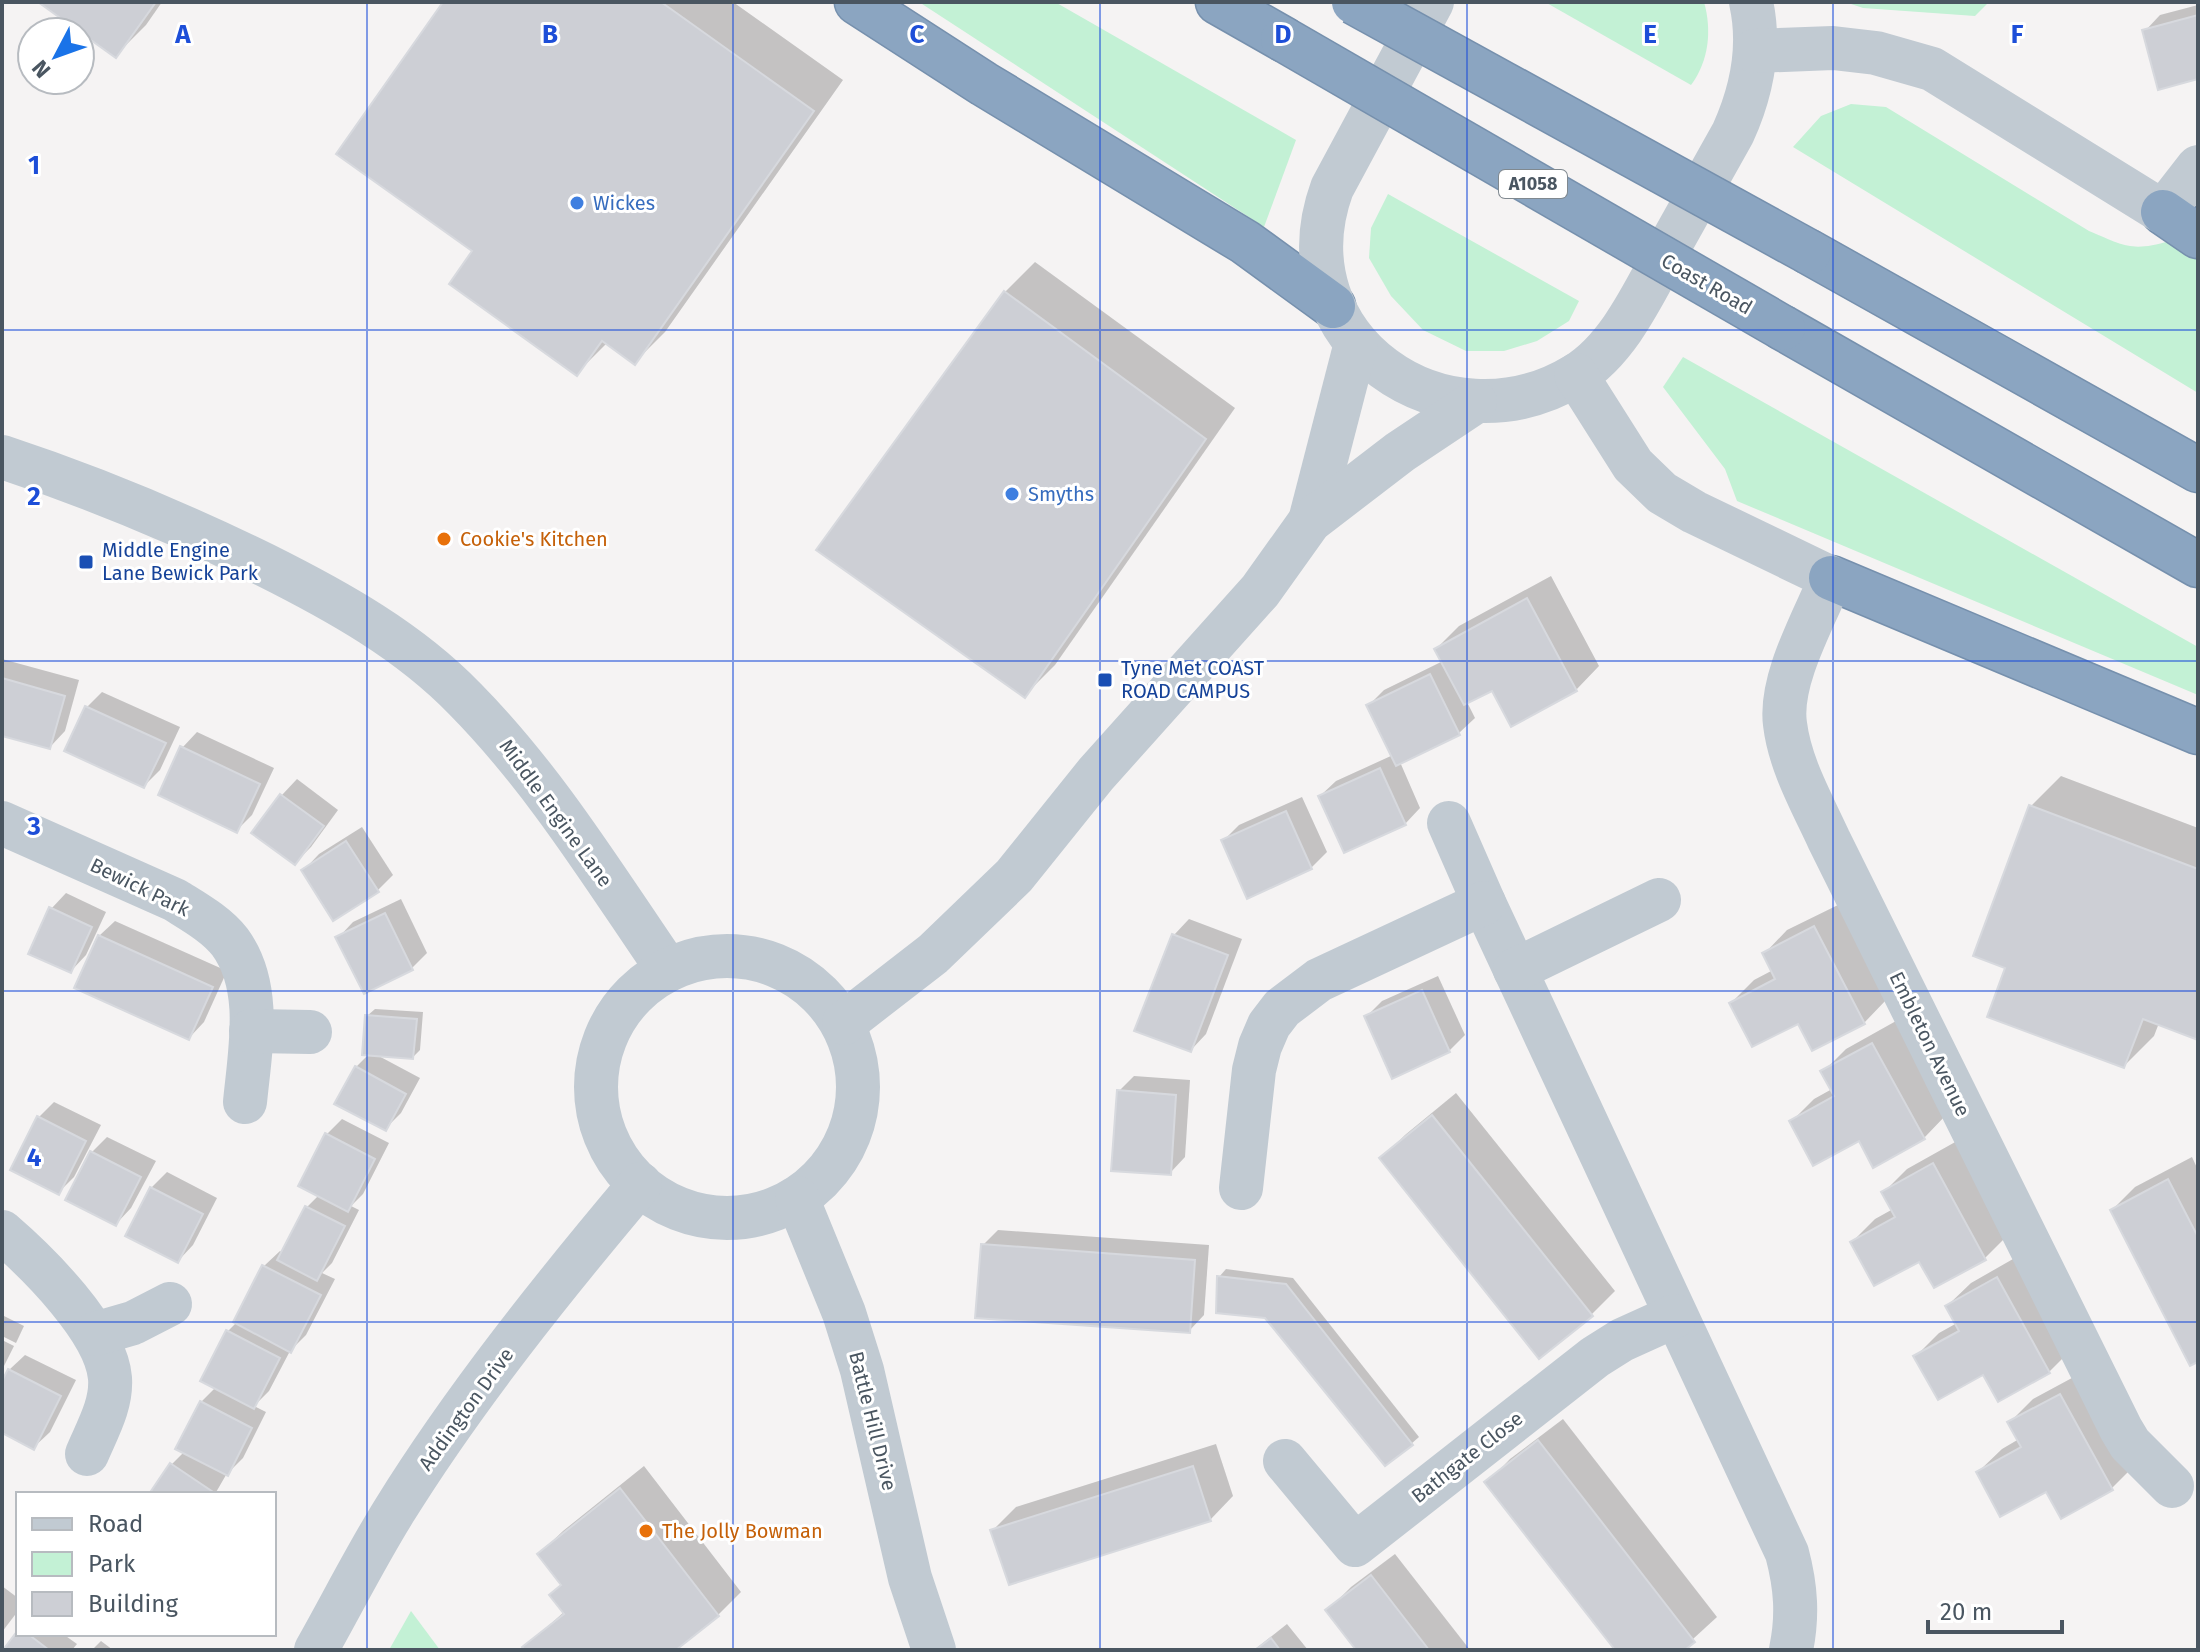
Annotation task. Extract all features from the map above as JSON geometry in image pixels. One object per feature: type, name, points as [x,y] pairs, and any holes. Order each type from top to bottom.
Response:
[{"type":"highway","points":[[857,2],[984,84],[1245,242],[1333,306]]},
{"type":"highway","name":"Coast Road","points":[[1218,2],[2198,565]]},
{"type":"highway","points":[[1354,2],[2198,470]]},
{"type":"highway","points":[[1831,578],[2198,732]]},
{"type":"street","points":[[1432,2],[1332,188],[1324,209],[1320,235],[1321,260],[1333,306],[1356,343],[1387,370],[1421,390],[1448,399],[1475,402],[1530,396],[1576,375],[1601,354],[1617,333],[1643,294],[1744,109],[1755,51],[1751,2]]},
{"type":"street","points":[[1755,51],[1833,48],[1876,53],[1932,69],[2180,224],[2198,167]]},
{"type":"street","points":[[1310,521],[1356,343]]},
{"type":"street","points":[[1576,375],[1633,465],[1662,493],[1694,512],[1831,578]]},
{"type":"street","points":[[844,1023],[933,954],[1014,876],[1116,751],[1260,591],[1310,521],[1400,452],[1475,402]]},
{"type":"street","name":"Middle Engine Lane","points":[[2,457],[133,504],[210,538],[324,596],[377,628],[432,668],[464,697],[532,772],[668,970]]},
{"type":"street","name":"Embleton Avenue","points":[[1831,578],[1793,670],[1786,697],[1785,721],[1789,745],[1800,775],[1835,854],[2121,1429],[2130,1444],[2172,1486]]},
{"type":"street","name":"Bewick Park","points":[[2,823],[175,900],[217,928],[230,942],[242,963],[251,999],[245,1102]]},
{"type":"street","points":[[1449,823],[1787,1553],[1797,1604],[1791,1650]]},
{"type":"street","points":[[1515,970],[1659,900]]},
{"type":"street","points":[[1241,1188],[1254,1070],[1265,1036],[1282,1008],[1319,980],[1484,903]]},
{"type":"street","points":[[726,954],[756,959],[794,975],[823,997],[844,1023],[857,1063],[859,1094],[852,1126],[838,1158],[821,1179],[797,1198],[770,1211],[744,1217],[714,1218],[686,1212],[663,1201],[640,1184],[619,1159],[604,1128],[598,1099],[596,1072],[602,1044],[619,1013],[640,989],[668,970],[695,958],[726,954]]},
{"type":"street","points":[[251,1031],[310,1032]]},
{"type":"street","name":"Addington Drive","points":[[316,1650],[394,1511],[443,1440],[594,1239],[640,1184]]},
{"type":"street","name":"Battle Hill Drive","points":[[797,1198],[844,1313],[862,1370],[910,1578],[934,1650]]},
{"type":"street","points":[[2,1232],[73,1304],[95,1334],[107,1360],[110,1380],[107,1407],[87,1454]]},
{"type":"street","points":[[95,1334],[133,1323],[170,1304]]},
{"type":"street","name":"Bathgate Close","points":[[1285,1461],[1355,1545],[1595,1357],[1622,1340],[1675,1316]]},
{"type":"green space","points":[[919,2],[1055,2],[1296,140],[1264,227]]},
{"type":"green space","points":[[1545,2],[1704,2],[1708,34],[1702,66],[1691,85]]},
{"type":"green space","points":[[1845,2],[1989,2],[1975,16],[1863,8]]},
{"type":"green space","points":[[1851,104],[1886,107],[2089,231],[2128,246],[2170,241],[2198,261],[2198,393],[1793,147],[1821,116]]},
{"type":"green space","points":[[1388,194],[1579,301],[1569,321],[1537,341],[1504,351],[1466,351],[1423,330],[1391,296],[1369,258],[1371,228]]},
{"type":"green space","points":[[1683,357],[2198,647],[2198,695],[1737,501],[1725,469],[1663,387]]},
{"type":"green space","points":[[411,1611],[440,1650],[389,1650]]},
{"type":"building","points":[[38,2],[156,2],[116,58],[96,44],[96,16],[58,16]]},
{"type":"building","name":"Wickes","points":[[443,2],[661,2],[814,111],[635,365],[602,341],[577,376],[449,284],[472,251],[336,154]]},
{"type":"building","points":[[2198,15],[2198,79],[2158,90],[2142,30]]},
{"type":"building","name":"Smyths","points":[[1004,291],[1206,439],[1025,698],[816,550]]},
{"type":"building","points":[[1527,598],[1577,691],[1511,727],[1492,691],[1464,705],[1434,649]]},
{"type":"building","points":[[1430,674],[1460,735],[1396,766],[1366,705]]},
{"type":"building","points":[[2,678],[65,696],[50,749],[2,736]]},
{"type":"building","points":[[85,706],[166,743],[144,788],[64,751]]},
{"type":"building","points":[[180,746],[260,784],[237,833],[158,795]]},
{"type":"building","points":[[1380,768],[1406,825],[1344,853],[1318,796]]},
{"type":"building","points":[[280,794],[324,826],[295,865],[251,833]]},
{"type":"building","points":[[2029,805],[2198,869],[2198,1040],[2143,1019],[2124,1068],[1987,1017],[2005,968],[1973,956]]},
{"type":"building","points":[[1286,811],[1312,869],[1247,899],[1221,840]]},
{"type":"building","points":[[346,841],[379,892],[333,921],[301,870]]},
{"type":"building","points":[[49,907],[92,927],[71,973],[28,954]]},
{"type":"building","points":[[385,913],[413,970],[364,994],[335,937]]},
{"type":"building","points":[[1814,926],[1865,1024],[1812,1051],[1798,1024],[1752,1047],[1729,1003],[1775,979],[1762,953]]},
{"type":"building","points":[[1172,934],[1228,955],[1191,1052],[1134,1031]]},
{"type":"building","points":[[98,935],[213,987],[189,1040],[74,988]]},
{"type":"building","points":[[1422,990],[1450,1052],[1392,1079],[1364,1016]]},
{"type":"building","points":[[365,1015],[417,1019],[413,1059],[362,1055]]},
{"type":"building","points":[[1872,1043],[1925,1139],[1873,1168],[1859,1141],[1813,1166],[1789,1121],[1834,1096],[1820,1071]]},
{"type":"building","points":[[355,1066],[406,1094],[386,1131],[334,1104]]},
{"type":"building","points":[[1117,1090],[1176,1095],[1171,1175],[1111,1171]]},
{"type":"building","points":[[1432,1115],[1593,1316],[1539,1359],[1379,1158]]},
{"type":"building","points":[[37,1116],[86,1141],[59,1195],[10,1170]]},
{"type":"building","points":[[325,1133],[375,1159],[348,1212],[298,1186]]},
{"type":"building","points":[[90,1151],[141,1177],[116,1226],[65,1200]]},
{"type":"building","points":[[1933,1163],[1986,1260],[1934,1288],[1919,1262],[1874,1286],[1850,1242],[1895,1217],[1881,1192]]},
{"type":"building","points":[[2168,1179],[2198,1237],[2198,1362],[2190,1366],[2110,1210]]},
{"type":"building","points":[[150,1187],[203,1214],[178,1263],[125,1236]]},
{"type":"building","points":[[305,1206],[345,1226],[317,1281],[277,1260]]},
{"type":"building","points":[[981,1244],[1195,1260],[1190,1333],[975,1318]]},
{"type":"building","points":[[262,1265],[321,1295],[291,1353],[233,1322]]},
{"type":"building","points":[[1217,1276],[1286,1284],[1413,1445],[1385,1466],[1265,1318],[1216,1313]]},
{"type":"building","points":[[1997,1277],[2050,1373],[1998,1402],[1983,1375],[1938,1400],[1913,1356],[1959,1331],[1945,1306]]},
{"type":"building","points":[[226,1330],[280,1358],[254,1409],[200,1381]]},
{"type":"building","points":[[8,1369],[61,1396],[34,1450],[2,1433],[2,1381]]},
{"type":"building","points":[[2060,1394],[2113,1490],[2061,1519],[2046,1492],[2000,1517],[1976,1472],[2021,1447],[2007,1422]]},
{"type":"building","points":[[200,1401],[252,1428],[228,1476],[175,1449]]},
{"type":"building","points":[[1538,1440],[1695,1642],[1685,1650],[1615,1650],[1484,1482]]},
{"type":"building","points":[[170,1463],[213,1492],[150,1492]]},
{"type":"building","points":[[1193,1466],[1211,1521],[1009,1585],[990,1530]]},
{"type":"building","points":[[620,1488],[719,1616],[676,1650],[525,1650],[522,1647],[564,1614],[549,1595],[561,1585],[537,1554]]},
{"type":"building","points":[[1371,1575],[1429,1650],[1356,1650],[1325,1610]]},
{"type":"building","points":[[16,1633],[16,1636],[31,1636],[49,1650],[3,1650]]},
{"type":"building","points":[[1271,1638],[1280,1650],[1255,1650]]},
{"type":"place","name":"Wickes","points":[[577,203]]},
{"type":"place","name":"Smyths","points":[[1012,494]]},
{"type":"place","name":"Cookie's Kitchen","points":[[444,539]]},
{"type":"place","name":"Middle Engine Lane Bewick Park","points":[[86,562]]},
{"type":"place","name":"Tyne Met COAST ROAD CAMPUS","points":[[1105,680]]},
{"type":"place","name":"The Jolly Bowman","points":[[646,1531]]}]
